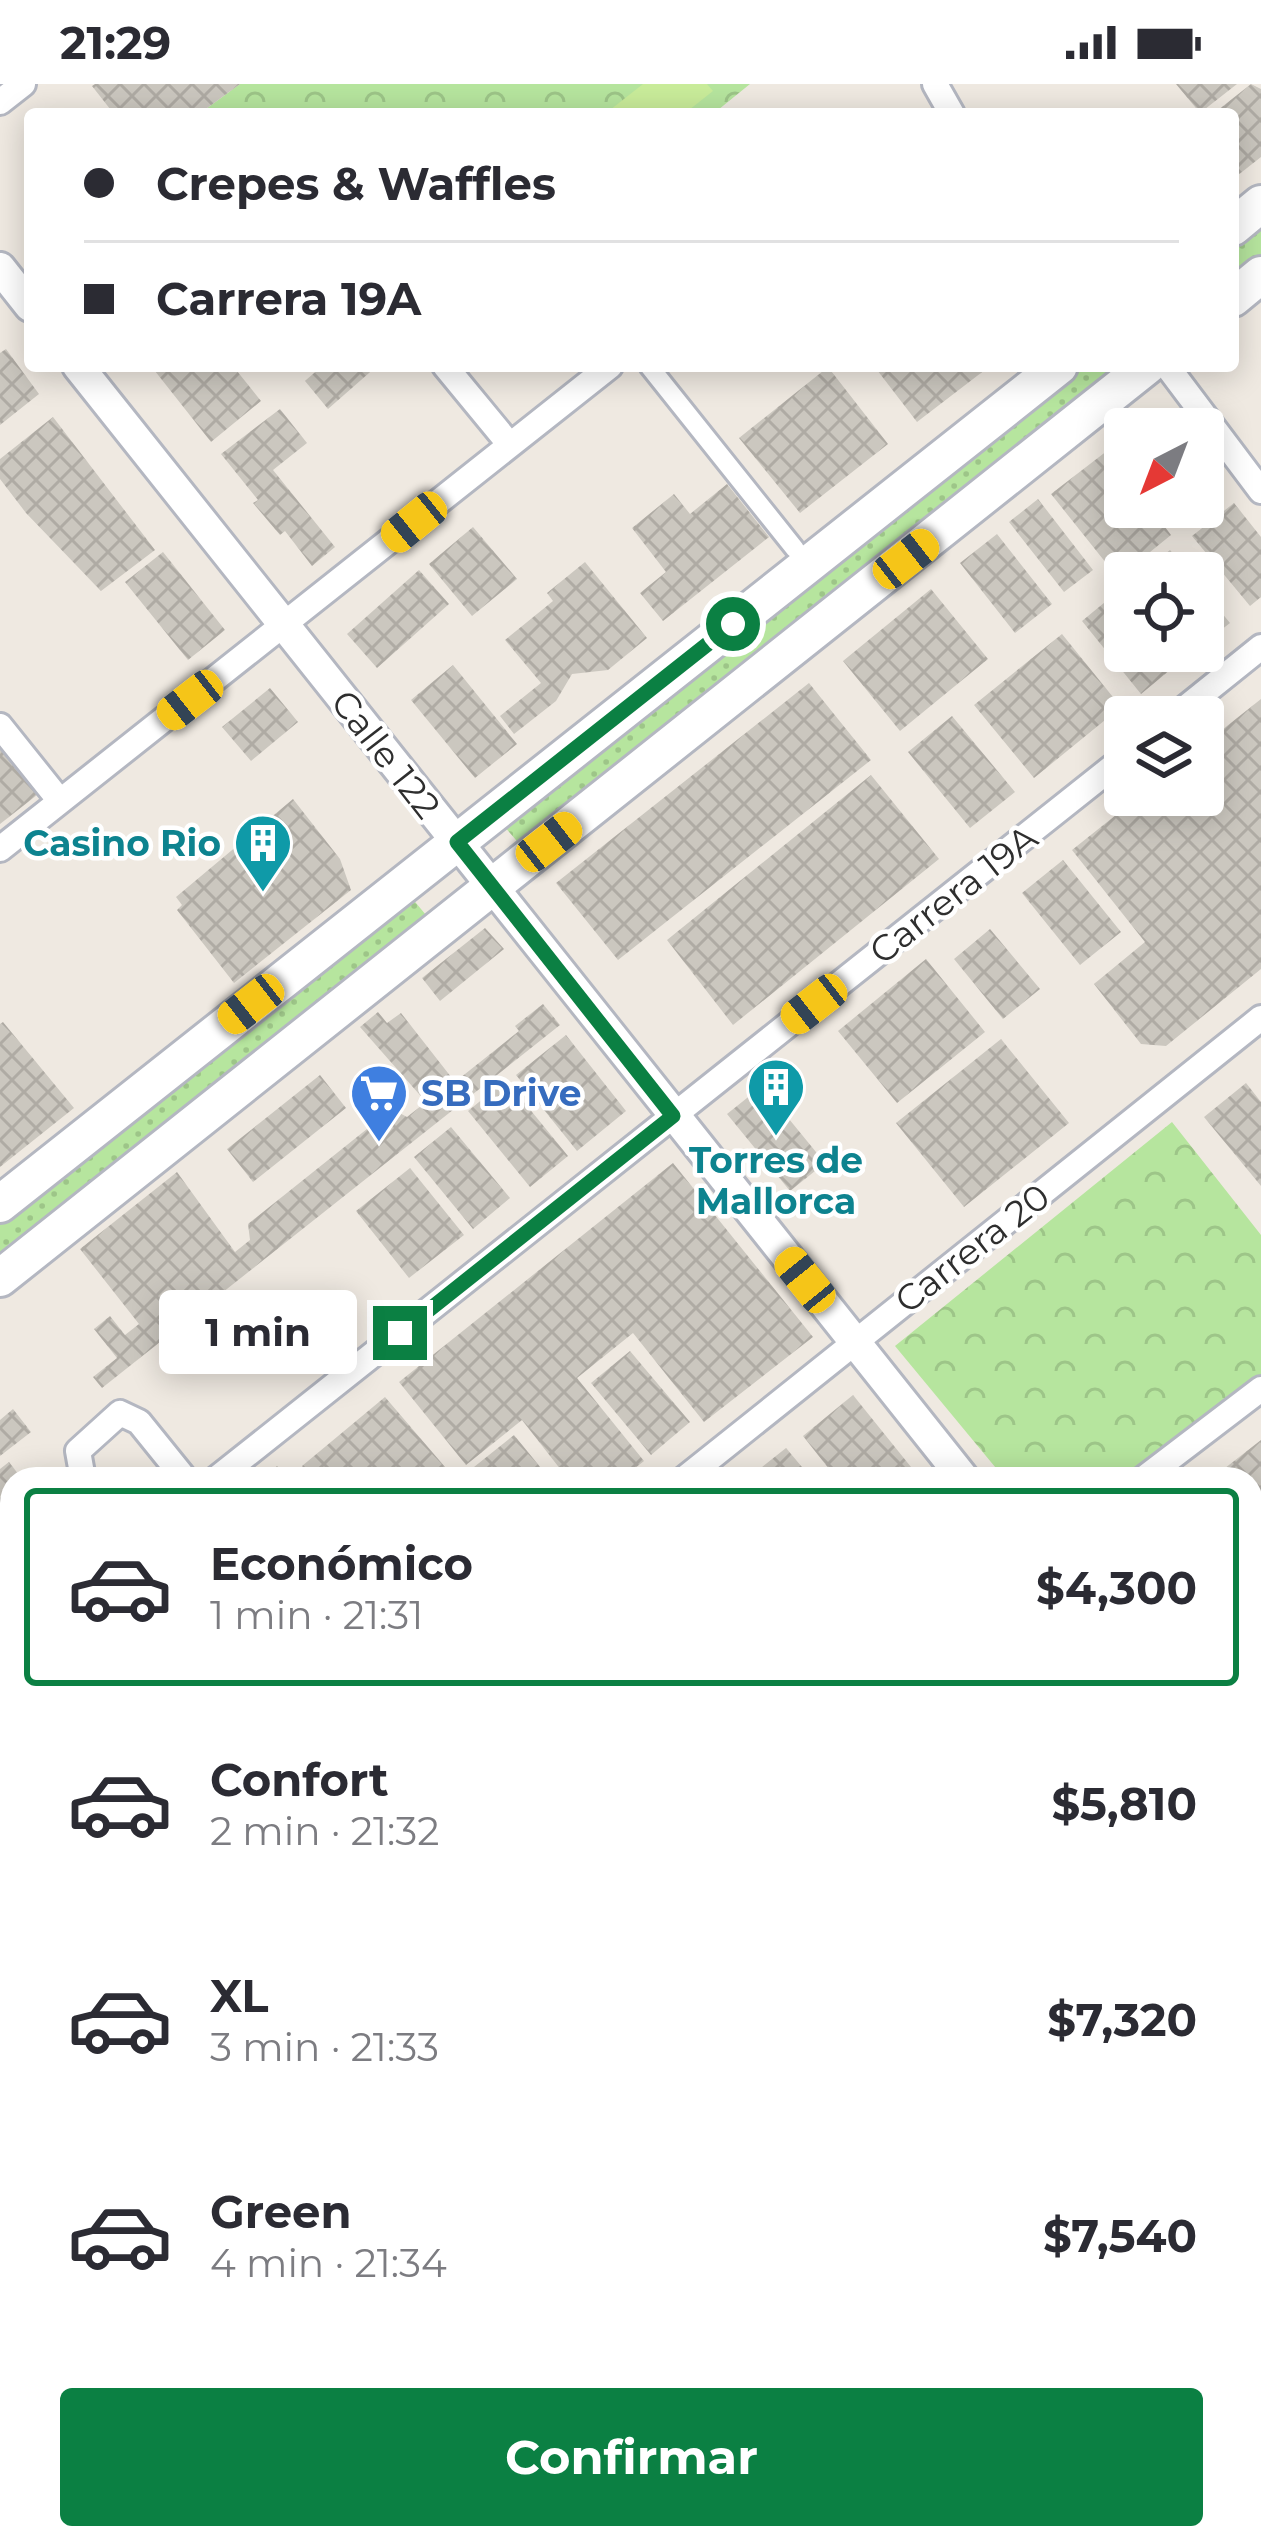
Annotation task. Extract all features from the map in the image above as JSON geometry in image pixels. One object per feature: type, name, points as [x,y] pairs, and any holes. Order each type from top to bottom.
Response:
[{"type":"main road","points":[[0,1204],[1051,372]]},
{"type":"main road","points":[[0,1279],[1140,372]]},
{"type":"street","points":[[0,102],[23,84]]},
{"type":"street","points":[[0,268],[24,298]]},
{"type":"street","name":"Calle 122","points":[[83,372],[954,1467]]},
{"type":"street","points":[[451,372],[510,445]]},
{"type":"street","points":[[0,849],[602,372]]},
{"type":"street","points":[[654,372],[795,549]]},
{"type":"street","points":[[1172,372],[1261,490]]},
{"type":"street","points":[[1200,696],[1261,647]]},
{"type":"street","points":[[0,726],[60,801]]},
{"type":"street","name":"Carrera 19A","points":[[231,1467],[1104,774]]},
{"type":"street","name":"Carrera 20","points":[[699,1467],[1261,1018]]},
{"type":"street","points":[[1159,1467],[1261,1389]]},
{"type":"street","points":[[80,1467],[78,1451],[120,1412],[139,1422],[175,1467]]},
{"type":"green space","points":[[240,84],[750,84],[720,108],[207,108]]},
{"type":"green space","points":[[643,84],[707,84],[713,91],[692,108],[613,108]]},
{"type":"green space","points":[[1261,221],[1261,257],[1239,275],[1239,238]]},
{"type":"green space","points":[[1069,372],[1118,372],[522,847],[503,825]]},
{"type":"green space","points":[[411,897],[431,921],[0,1262],[0,1221]]},
{"type":"green space","points":[[1172,1122],[1261,1235],[1261,1381],[1147,1467],[995,1467],[895,1346]]},
{"type":"building","points":[[240,84],[207,108],[109,108],[92,86]]},
{"type":"building","points":[[1176,84],[1237,84],[1206,108],[1196,108]]},
{"type":"building","points":[[1251,84],[1261,89],[1261,157],[1239,174],[1239,108],[1221,108]]},
{"type":"building","points":[[6,349],[39,394],[0,425],[0,353]]},
{"type":"building","points":[[156,372],[238,372],[261,401],[211,442]]},
{"type":"building","points":[[315,372],[370,372],[328,409],[305,381]]},
{"type":"building","points":[[822,372],[832,372],[888,444],[800,513],[739,438]]},
{"type":"building","points":[[879,372],[982,372],[917,422]]},
{"type":"building","points":[[280,409],[307,443],[273,470],[335,547],[312,566],[285,531],[280,535],[253,503],[258,500],[221,454]]},
{"type":"building","points":[[53,417],[155,550],[101,591],[0,479],[0,459]]},
{"type":"building","points":[[1104,453],[1104,528],[1166,528],[1171,535],[1150,552],[1104,552],[1104,560],[1051,494]]},
{"type":"building","points":[[727,484],[769,537],[663,621],[640,593],[666,572],[632,528],[674,494],[690,514]]},
{"type":"building","points":[[1038,499],[1093,570],[1064,592],[1009,522]]},
{"type":"building","points":[[1234,503],[1261,537],[1261,597],[1250,606],[1224,575],[1224,552],[1205,552],[1192,536],[1202,528],[1224,528],[1224,511]]},
{"type":"building","points":[[473,527],[517,579],[472,616],[429,564]]},
{"type":"building","points":[[997,534],[1052,604],[1015,633],[960,563]]},
{"type":"building","points":[[163,552],[225,630],[188,660],[125,582]]},
{"type":"building","points":[[585,562],[647,638],[608,670],[572,674],[556,701],[514,734],[500,716],[541,683],[505,640],[553,601],[547,593]]},
{"type":"building","points":[[419,570],[449,604],[377,668],[347,634]]},
{"type":"building","points":[[931,589],[988,659],[900,731],[843,661]]},
{"type":"building","points":[[1104,603],[1104,648],[1082,621]]},
{"type":"building","points":[[1062,634],[1112,696],[1104,696],[1104,721],[1034,778],[974,705]]},
{"type":"building","points":[[453,665],[517,744],[475,778],[411,700]]},
{"type":"building","points":[[1123,672],[1168,672],[1141,694]]},
{"type":"building","points":[[809,683],[871,760],[618,960],[556,883]]},
{"type":"building","points":[[270,688],[298,722],[251,761],[222,727]]},
{"type":"building","points":[[1261,699],[1261,969],[1166,1046],[1141,1044],[1094,984],[1145,942],[1072,850],[1115,816],[1224,816],[1224,728]]},
{"type":"building","points":[[952,716],[1015,792],[970,828],[908,752]]},
{"type":"building","points":[[0,748],[37,795],[0,824]]},
{"type":"building","points":[[871,775],[939,859],[733,1025],[667,940]]},
{"type":"building","name":"Casino Rio","points":[[293,799],[340,859],[351,890],[234,983],[177,910],[182,905],[176,897]]},
{"type":"building","points":[[1063,860],[1121,932],[1080,965],[1022,893]]},
{"type":"building","points":[[485,928],[504,949],[440,1001],[422,978]]},
{"type":"building","points":[[990,929],[1040,989],[1003,1019],[954,959]]},
{"type":"building","points":[[926,959],[985,1032],[897,1103],[838,1031]]},
{"type":"building","points":[[543,1004],[560,1025],[102,1388],[93,1377],[117,1358],[94,1329],[110,1316],[125,1335],[139,1324],[80,1249],[177,1172],[235,1252],[250,1240],[248,1224],[392,1109],[407,1117],[426,1102],[360,1027],[378,1012],[387,1023],[401,1013],[455,1082],[519,1031],[515,1026]]},
{"type":"building","points":[[0,1024],[74,1108],[0,1167]]},
{"type":"building","points":[[566,1035],[626,1111],[577,1151],[516,1075]]},
{"type":"building","points":[[1001,1039],[1069,1123],[964,1207],[896,1123]]},
{"type":"building","name":"SB Drive","points":[[320,1075],[346,1108],[253,1182],[227,1149]]},
{"type":"building","points":[[506,1080],[568,1156],[530,1187],[468,1111]]},
{"type":"building","points":[[1246,1083],[1261,1102],[1261,1186],[1204,1117]]},
{"type":"building","name":"Torres de Mallorca","points":[[762,1086],[825,1163],[790,1191],[727,1114]]},
{"type":"building","points":[[451,1127],[510,1198],[473,1229],[414,1157]]},
{"type":"building","points":[[673,1163],[813,1337],[704,1422],[633,1333],[577,1378],[644,1461],[636,1467],[559,1467],[522,1420],[466,1465],[399,1382]]},
{"type":"building","points":[[410,1168],[464,1235],[409,1278],[356,1211]]},
{"type":"building","points":[[630,1351],[690,1422],[651,1455],[591,1383]]},
{"type":"building","points":[[853,1395],[911,1467],[828,1467],[803,1436]]},
{"type":"building","points":[[385,1397],[445,1467],[303,1467]]},
{"type":"building","points":[[13,1409],[31,1432],[0,1456],[0,1420]]},
{"type":"building","points":[[514,1435],[540,1467],[474,1467]]},
{"type":"building","points":[[1261,1440],[1261,1467],[1226,1467]]},
{"type":"building","points":[[786,1448],[802,1467],[762,1467]]},
{"type":"place","name":"Casino Rio","points":[[263,894]]},
{"type":"place","name":"Torres de Mallorca","points":[[776,1138]]},
{"type":"place","name":"SB Drive","points":[[379,1144]]},
{"type":"route","points":[[400,1333],[673,1116],[457,842],[733,624]]}]
